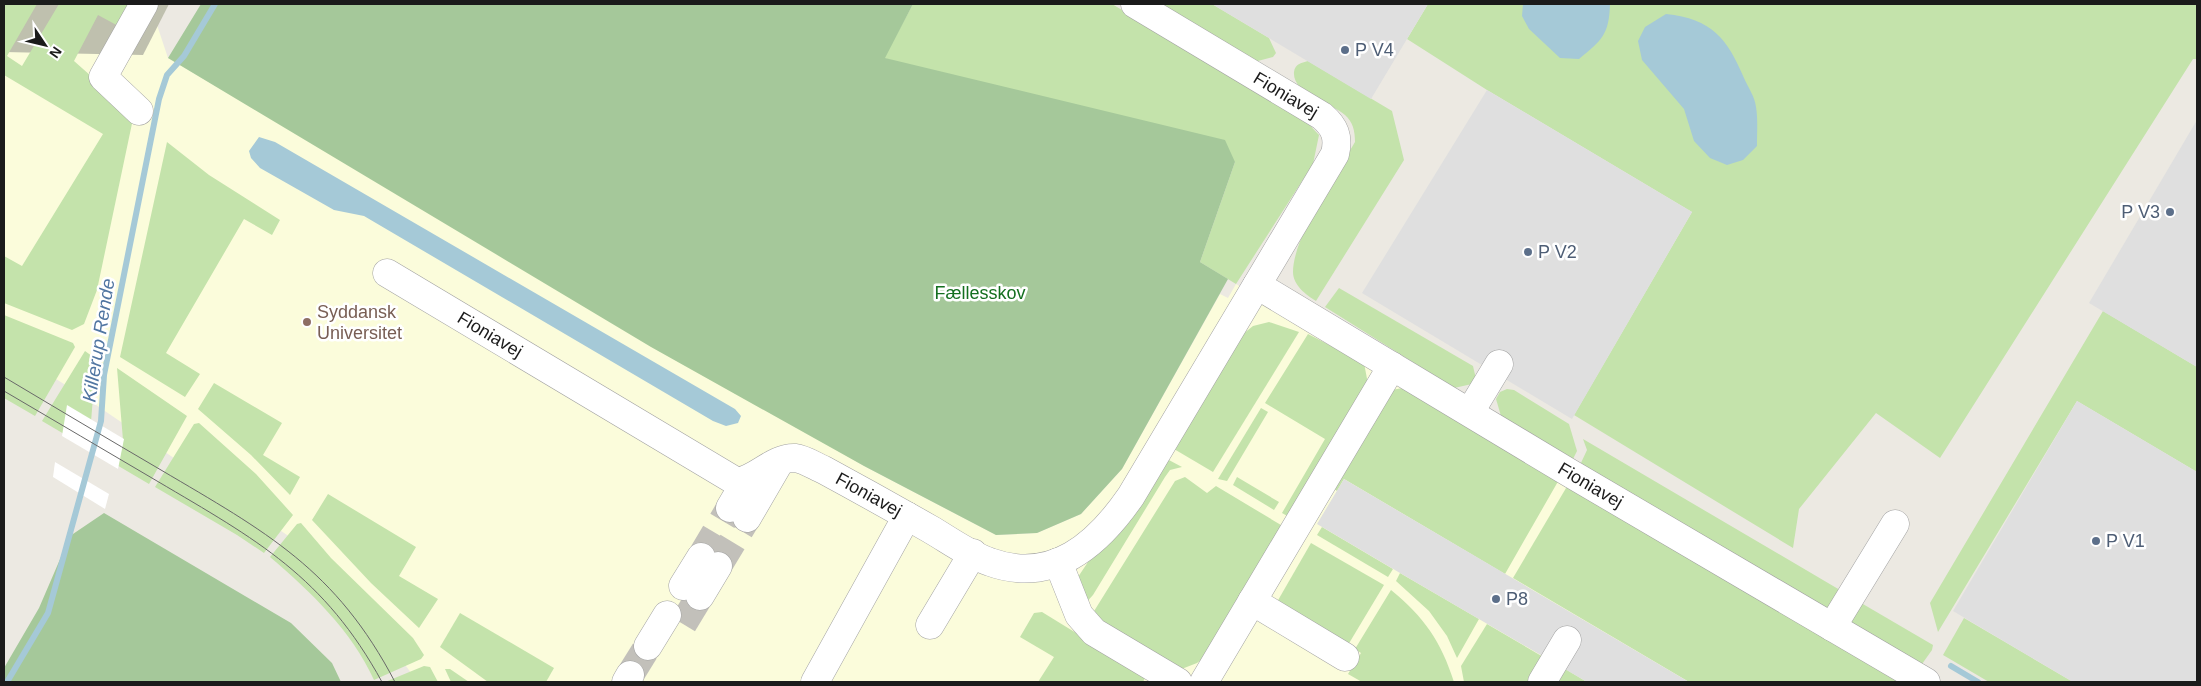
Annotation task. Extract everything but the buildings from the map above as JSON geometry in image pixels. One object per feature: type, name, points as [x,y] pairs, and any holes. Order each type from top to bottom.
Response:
[{"type":"street","points":[[139,111],[103,77],[144,4]]},
{"type":"street","name":"Fioniavej","points":[[782,459],[796,458],[824,470],[988,562],[1023,569],[1058,562],[1095,541],[1115,520],[1335,154],[1337,136],[1333,128],[1322,116],[1134,4]]},
{"type":"street","name":"Fioniavej","points":[[387,273],[737,482],[746,480]]},
{"type":"street","name":"Fioniavej","points":[[1258,285],[1926,682]]},
{"type":"street","points":[[1470,412],[1499,364]]},
{"type":"street","points":[[1204,682],[1392,366]]},
{"type":"street","points":[[782,459],[738,512],[746,480],[782,459]]},
{"type":"street","points":[[815,682],[907,516]]},
{"type":"street","points":[[1832,627],[1895,524]]},
{"type":"street","points":[[930,625],[973,554]]},
{"type":"street","points":[[692,591],[709,562]]},
{"type":"street","points":[[1058,562],[1080,615],[1094,632],[1178,682]]},
{"type":"street","points":[[1252,602],[1345,657]]},
{"type":"street","points":[[656,651],[675,620]]},
{"type":"street","points":[[1542,682],[1567,640]]},
{"type":"shaded area","name":"Syddansk Universitet","points":[[4,4],[150,4],[168,58],[864,466],[996,535],[1037,533],[1081,514],[1122,469],[1220,294],[1228,298],[1236,284],[1904,682],[418,682],[328,563],[77,392],[4,347]]},
{"type":"shaded area","points":[[4,4],[169,4],[143,55],[4,52]]},
{"type":"shaded area","name":"P V4","points":[[1212,4],[1428,4],[1371,99]]},
{"type":"shaded area","name":"P V2","points":[[1487,90],[1692,212],[1572,419],[1362,293]]},
{"type":"shaded area","name":"P V3","points":[[2197,120],[2197,367],[2089,303]]},
{"type":"shaded area","name":"P V1","points":[[2077,401],[2197,472],[2197,682],[2073,682],[1953,611]]},
{"type":"shaded area","name":"P8","points":[[1344,479],[1689,682],[1587,682],[1400,573],[1317,524]]},
{"type":"green space","points":[[4,4],[37,4],[7,56],[22,66],[59,4],[138,4],[122,28],[98,15],[74,61],[134,114],[97,290],[84,324],[72,330],[4,303],[4,256],[22,266],[103,134],[4,75]]},
{"type":"green space","name":"Fællesskov","points":[[201,4],[913,4],[885,58],[1225,140],[1235,162],[1200,262],[1228,279],[1122,469],[1081,514],[1037,533],[996,535],[864,466],[651,347],[168,58]]},
{"type":"green space","points":[[913,4],[1112,4],[1304,119],[1319,135],[1313,164],[1236,284],[1200,262],[1235,162],[884,58]]},
{"type":"green space","points":[[1158,4],[1212,4],[1269,38],[1276,53],[1273,57],[1254,62]]},
{"type":"green space","points":[[1428,4],[2197,4],[2197,59],[2193,59],[1940,458],[1876,413],[1799,509],[1793,548],[1574,415],[1692,212],[1487,90],[1407,39]]},
{"type":"green space","points":[[1308,61],[1392,111],[1404,160],[1316,301],[1304,293],[1295,281],[1293,272],[1295,258],[1300,241],[1317,205],[1355,142],[1355,138],[1352,124],[1345,115],[1306,92],[1295,80],[1294,72],[1296,67]]},
{"type":"green space","points":[[167,142],[209,175],[280,220],[272,235],[244,219],[166,353],[200,374],[185,397],[120,357]]},
{"type":"green space","points":[[1339,288],[1473,366],[1476,379],[1472,384],[1454,388],[1325,307]]},
{"type":"green space","points":[[2103,311],[2197,367],[2197,472],[2077,401],[1938,632],[1930,603]]},
{"type":"green space","points":[[4,315],[73,343],[75,347],[35,416],[4,398]]},
{"type":"green space","points":[[1269,322],[1299,332],[1213,472],[1174,449],[1243,334],[1253,326]]},
{"type":"green space","points":[[1308,334],[1364,363],[1368,384],[1289,517],[1282,513],[1325,439],[1265,403]]},
{"type":"green space","points":[[85,351],[96,359],[91,422],[123,440],[117,368],[187,416],[149,484],[42,421]]},
{"type":"green space","points":[[214,383],[282,423],[263,455],[300,477],[290,495],[251,455],[198,409]]},
{"type":"green space","points":[[1408,387],[1560,478],[1505,574],[1344,479],[1337,491],[1333,488],[1386,391]]},
{"type":"green space","points":[[1507,389],[1514,390],[1569,424],[1577,451],[1573,459],[1501,416],[1496,399],[1500,392]]},
{"type":"green space","points":[[1261,408],[1268,412],[1227,481],[1218,479]]},
{"type":"green space","points":[[199,423],[256,474],[293,515],[264,553],[155,487],[194,424]]},
{"type":"green space","points":[[1583,439],[1845,593],[1831,611],[1580,465],[1587,450]]},
{"type":"green space","points":[[1167,459],[1182,467],[1170,470],[1165,477],[1093,595],[1083,606],[1078,577],[1088,562],[1127,525]]},
{"type":"green space","points":[[1185,477],[1207,493],[1216,486],[1286,528],[1207,655],[1197,663],[1179,670],[1091,616],[1175,481]]},
{"type":"green space","points":[[1237,477],[1279,502],[1274,510],[1233,485]]},
{"type":"green space","points":[[1569,483],[1904,682],[1689,682],[1513,578]]},
{"type":"green space","points":[[328,494],[416,547],[399,576],[438,599],[419,628],[371,583],[312,520]]},
{"type":"green space","points":[[104,513],[291,623],[332,663],[341,682],[4,682],[4,668],[39,608],[70,536]]},
{"type":"green space","points":[[301,523],[331,558],[413,638],[424,655],[421,659],[374,680],[365,662],[342,628],[315,598],[270,557],[297,524]]},
{"type":"green space","points":[[1322,527],[1393,569],[1388,577],[1317,535]]},
{"type":"green space","points":[[1311,543],[1384,585],[1348,645],[1277,602]]},
{"type":"green space","points":[[1400,573],[1479,619],[1457,658],[1447,636],[1429,611],[1396,581]]},
{"type":"green space","points":[[1391,590],[1413,610],[1430,631],[1443,654],[1454,682],[1362,682],[1348,674],[1361,653],[1355,649]]},
{"type":"green space","points":[[1856,600],[1933,645],[1932,650],[1922,664],[1845,619]]},
{"type":"green space","points":[[1042,612],[1146,676],[1143,682],[1038,682],[1054,657],[1020,637],[1034,613]]},
{"type":"green space","points":[[460,613],[554,668],[546,682],[488,682],[440,647]]},
{"type":"green space","points":[[1964,618],[2073,682],[1989,682],[1943,655]]},
{"type":"green space","points":[[1487,624],[1545,658],[1530,682],[1464,682],[1461,666]]},
{"type":"green space","points":[[424,666],[430,667],[438,682],[385,682]]},
{"type":"green space","points":[[1562,667],[1587,682],[1553,682]]},
{"type":"green space","points":[[445,669],[450,669],[469,682],[451,682]]},
{"type":"water","points":[[1523,4],[1610,4],[1608,23],[1599,41],[1579,59],[1560,58],[1529,29],[1522,16]]},
{"type":"water","points":[[1666,14],[1695,20],[1706,26],[1724,41],[1738,64],[1754,100],[1757,116],[1757,146],[1743,160],[1727,165],[1710,158],[1694,141],[1684,109],[1642,60],[1638,41],[1645,27]]},
{"type":"water","points":[[259,137],[275,142],[735,409],[741,416],[738,423],[726,426],[713,421],[364,216],[334,210],[260,168],[251,158],[249,151]]},
{"type":"pier","points":[[67,405],[124,439],[118,469],[62,436]]},
{"type":"pier","points":[[55,462],[109,494],[105,509],[53,477]]},
{"type":"waterway","name":"Killerup Rende","points":[[7,682],[48,613],[101,421],[104,375],[159,99],[167,75],[184,56],[215,4]]},
{"type":"waterway","points":[[1951,666],[1978,682]]},
{"type":"tunnel","points":[[701,557],[730,508]]},
{"type":"tunnel","points":[[718,566],[747,518]]},
{"type":"tunnel","points":[[683,624],[700,596]]},
{"type":"tunnel","points":[[630,675],[648,646]]},
{"type":"tram line","points":[[4,377],[234,513],[295,557],[323,582],[348,610],[372,643],[395,682]]},
{"type":"tram line","points":[[4,391],[226,522],[285,564],[312,587],[336,614],[360,645],[382,682]]},
{"type":"place","name":"P V4","points":[[1345,50]]},
{"type":"place","name":"P V3","points":[[2170,212]]},
{"type":"place","name":"P V2","points":[[1528,252]]},
{"type":"place","name":"Syddansk Universitet","points":[[307,322]]},
{"type":"place","name":"P V1","points":[[2096,541]]},
{"type":"place","name":"P8","points":[[1496,599]]}]
